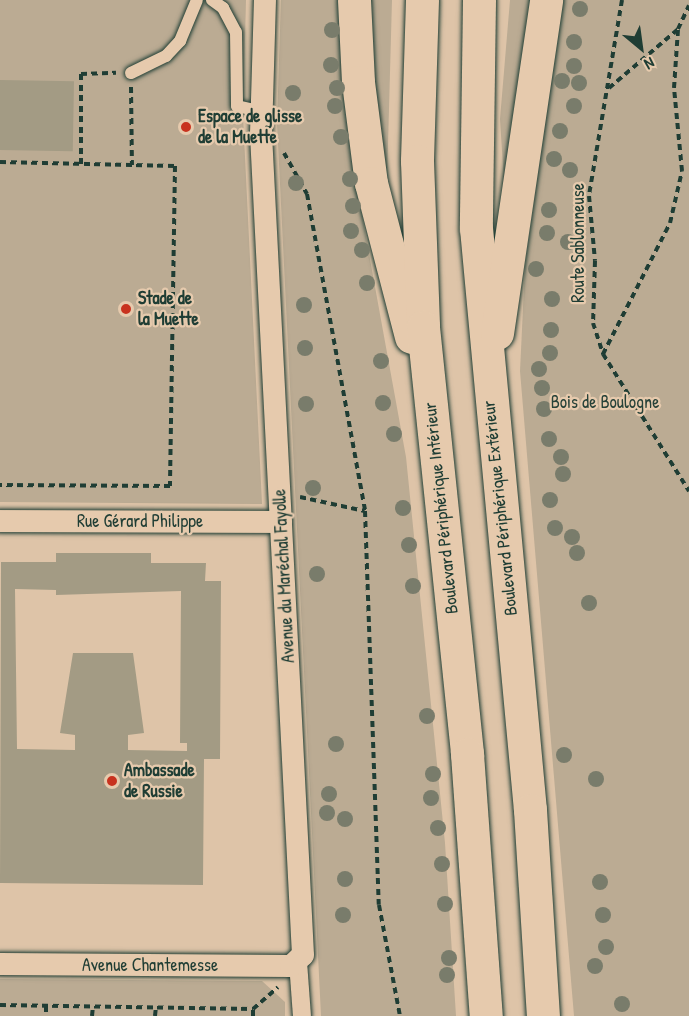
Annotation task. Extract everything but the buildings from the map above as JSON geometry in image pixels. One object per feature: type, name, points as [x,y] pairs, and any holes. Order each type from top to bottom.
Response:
[{"type":"highway","points":[[354,0],[359,92],[371,183],[421,372],[435,451]]},
{"type":"highway","name":"Boulevard Périphérique Intérieur","points":[[422,0],[417,161],[423,327],[468,765],[486,1016]]},
{"type":"highway","name":"Boulevard Périphérique Extérieur","points":[[479,0],[476,228],[492,442],[530,810],[543,1016]]},
{"type":"highway","points":[[492,442],[497,329],[546,0]]},
{"type":"street","name":"Avenue du Maréchal Fayolle","points":[[265,0],[267,130],[281,522],[303,936],[298,962],[302,1016]]},
{"type":"street","name":"Rue Gérard Philippe","points":[[0,521],[281,522]]},
{"type":"street","name":"Avenue Chantemesse","points":[[0,964],[279,966],[298,962]]},
{"type":"lane","points":[[131,73],[166,56],[180,41],[197,0]]},
{"type":"lane","points":[[212,0],[230,18],[236,32],[237,106],[267,130]]},
{"type":"path","name":"Route Sablonneuse","points":[[622,0],[609,89],[598,122],[589,196],[595,261],[592,316],[603,354],[689,490]]},
{"type":"path","points":[[603,354],[673,212],[682,171],[674,88],[678,29],[689,5]]},
{"type":"path","points":[[609,89],[678,29]]},
{"type":"path","points":[[81,164],[81,74],[131,73],[132,165]]},
{"type":"path","points":[[267,130],[307,194],[365,511],[380,905],[400,1016]]},
{"type":"path","points":[[0,162],[175,166],[170,486],[0,485]]},
{"type":"path","points":[[293,495],[365,511]]},
{"type":"path","points":[[0,1005],[252,1009],[282,983],[278,980]]},
{"type":"path","points":[[46,1005],[46,1016]]},
{"type":"path","points":[[92,1016],[93,1006]]},
{"type":"path","points":[[156,1006],[156,1016]]},
{"type":"path","points":[[252,1009],[253,1016]]},
{"type":"green space","name":"Stade de la Muette","points":[[0,0],[246,0],[243,116],[262,504],[0,502]]},
{"type":"green space","points":[[281,0],[339,0],[351,155],[406,457],[445,843],[456,1016],[321,1016],[277,123]]},
{"type":"green space","points":[[369,0],[392,0],[387,181],[372,82]]},
{"type":"green space","points":[[510,0],[534,0],[504,182],[500,119]]},
{"type":"green space","name":"Bois de Boulogne","points":[[562,0],[689,0],[689,1016],[574,1016],[520,371],[525,266]]},
{"type":"green space","points":[[0,979],[262,981],[285,1002],[285,1016],[0,1016]]},
{"type":"place","name":"Espace de glisse de la Muette","points":[[186,127]]},
{"type":"place","name":"Stade de la Muette","points":[[126,309]]},
{"type":"place","name":"Ambassade de Russie","points":[[112,781]]}]
